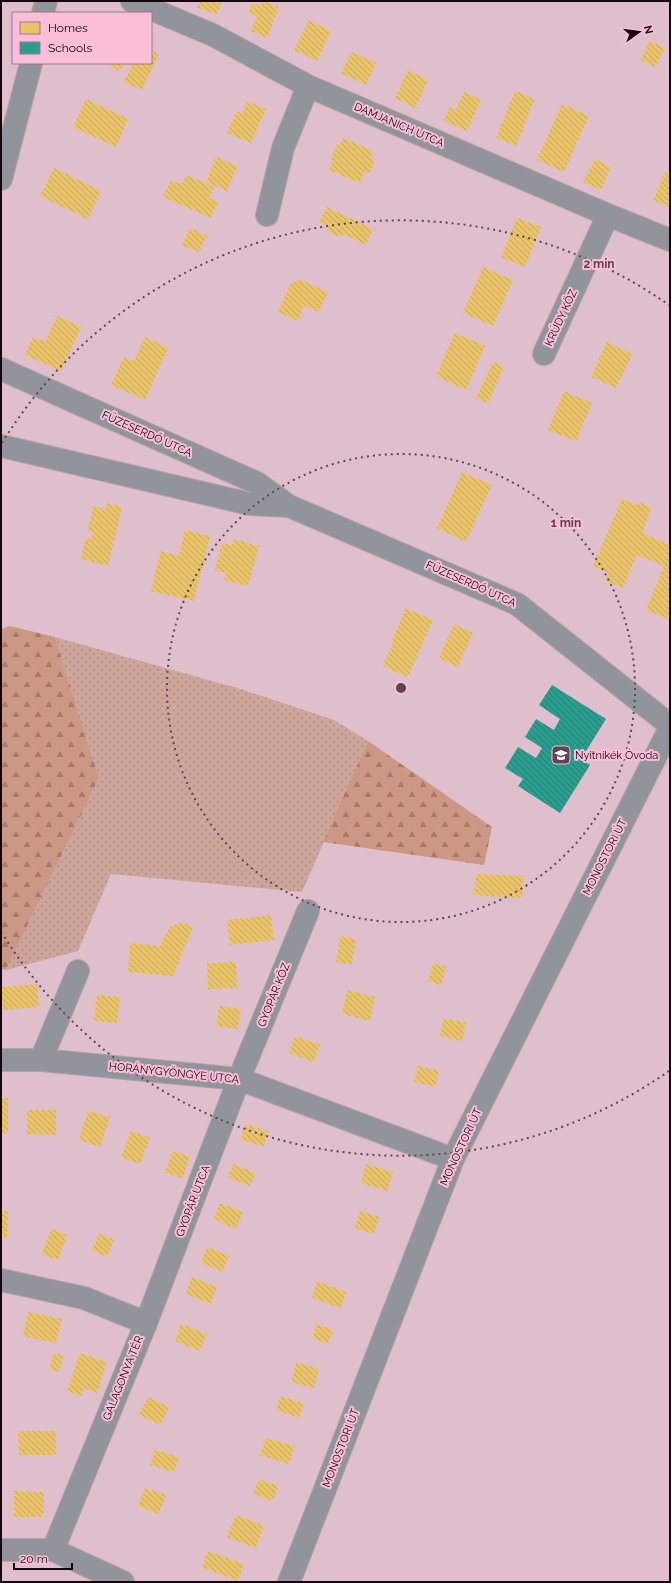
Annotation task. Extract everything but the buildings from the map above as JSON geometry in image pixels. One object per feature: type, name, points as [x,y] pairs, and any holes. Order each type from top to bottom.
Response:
[{"type":"street","points":[[43,12],[46,1]]},
{"type":"street","name":"DAMJANICH UTCA","points":[[132,1],[213,35],[308,86],[608,215],[670,240]]},
{"type":"street","points":[[1,179],[31,64]]},
{"type":"street","points":[[267,215],[283,148],[308,86]]},
{"type":"street","name":"KRÚDY KÖZ","points":[[544,354],[608,215]]},
{"type":"street","name":"FÜZESERDŐ UTCA","points":[[1,369],[258,483],[289,506],[517,604],[670,725]]},
{"type":"street","name":"FÜZESERDŐ UTCA","points":[[1,446],[250,504],[289,506]]},
{"type":"street","name":"MONOSTORI ÚT","points":[[289,1582],[453,1159],[670,728]]},
{"type":"street","name":"GYOPÁR KÖZ","points":[[239,1079],[308,911]]},
{"type":"street","points":[[41,1060],[78,971]]},
{"type":"street","name":"HORÁNYGYÖNGYE UTCA","points":[[1,1060],[41,1060],[239,1079],[453,1159]]},
{"type":"street","name":"GYOPÁR UTCA","points":[[146,1323],[239,1079]]},
{"type":"street","name":"GALAGONYA TÉR","points":[[1,1280],[84,1298],[146,1323],[53,1550]]},
{"type":"street","points":[[1,1550],[53,1550],[123,1582]]},
{"type":"shaded area","points":[[55,637],[237,688],[334,720],[368,741],[302,892],[111,874],[78,951],[6,970],[99,778]]},
{"type":"green space","points":[[10,626],[55,637],[99,778],[6,970],[1,969],[1,629]]},
{"type":"green space","points":[[368,741],[492,827],[484,865],[323,842]]},
{"type":"place","name":"Nyitnikék Óvoda","points":[[561,755]]}]
